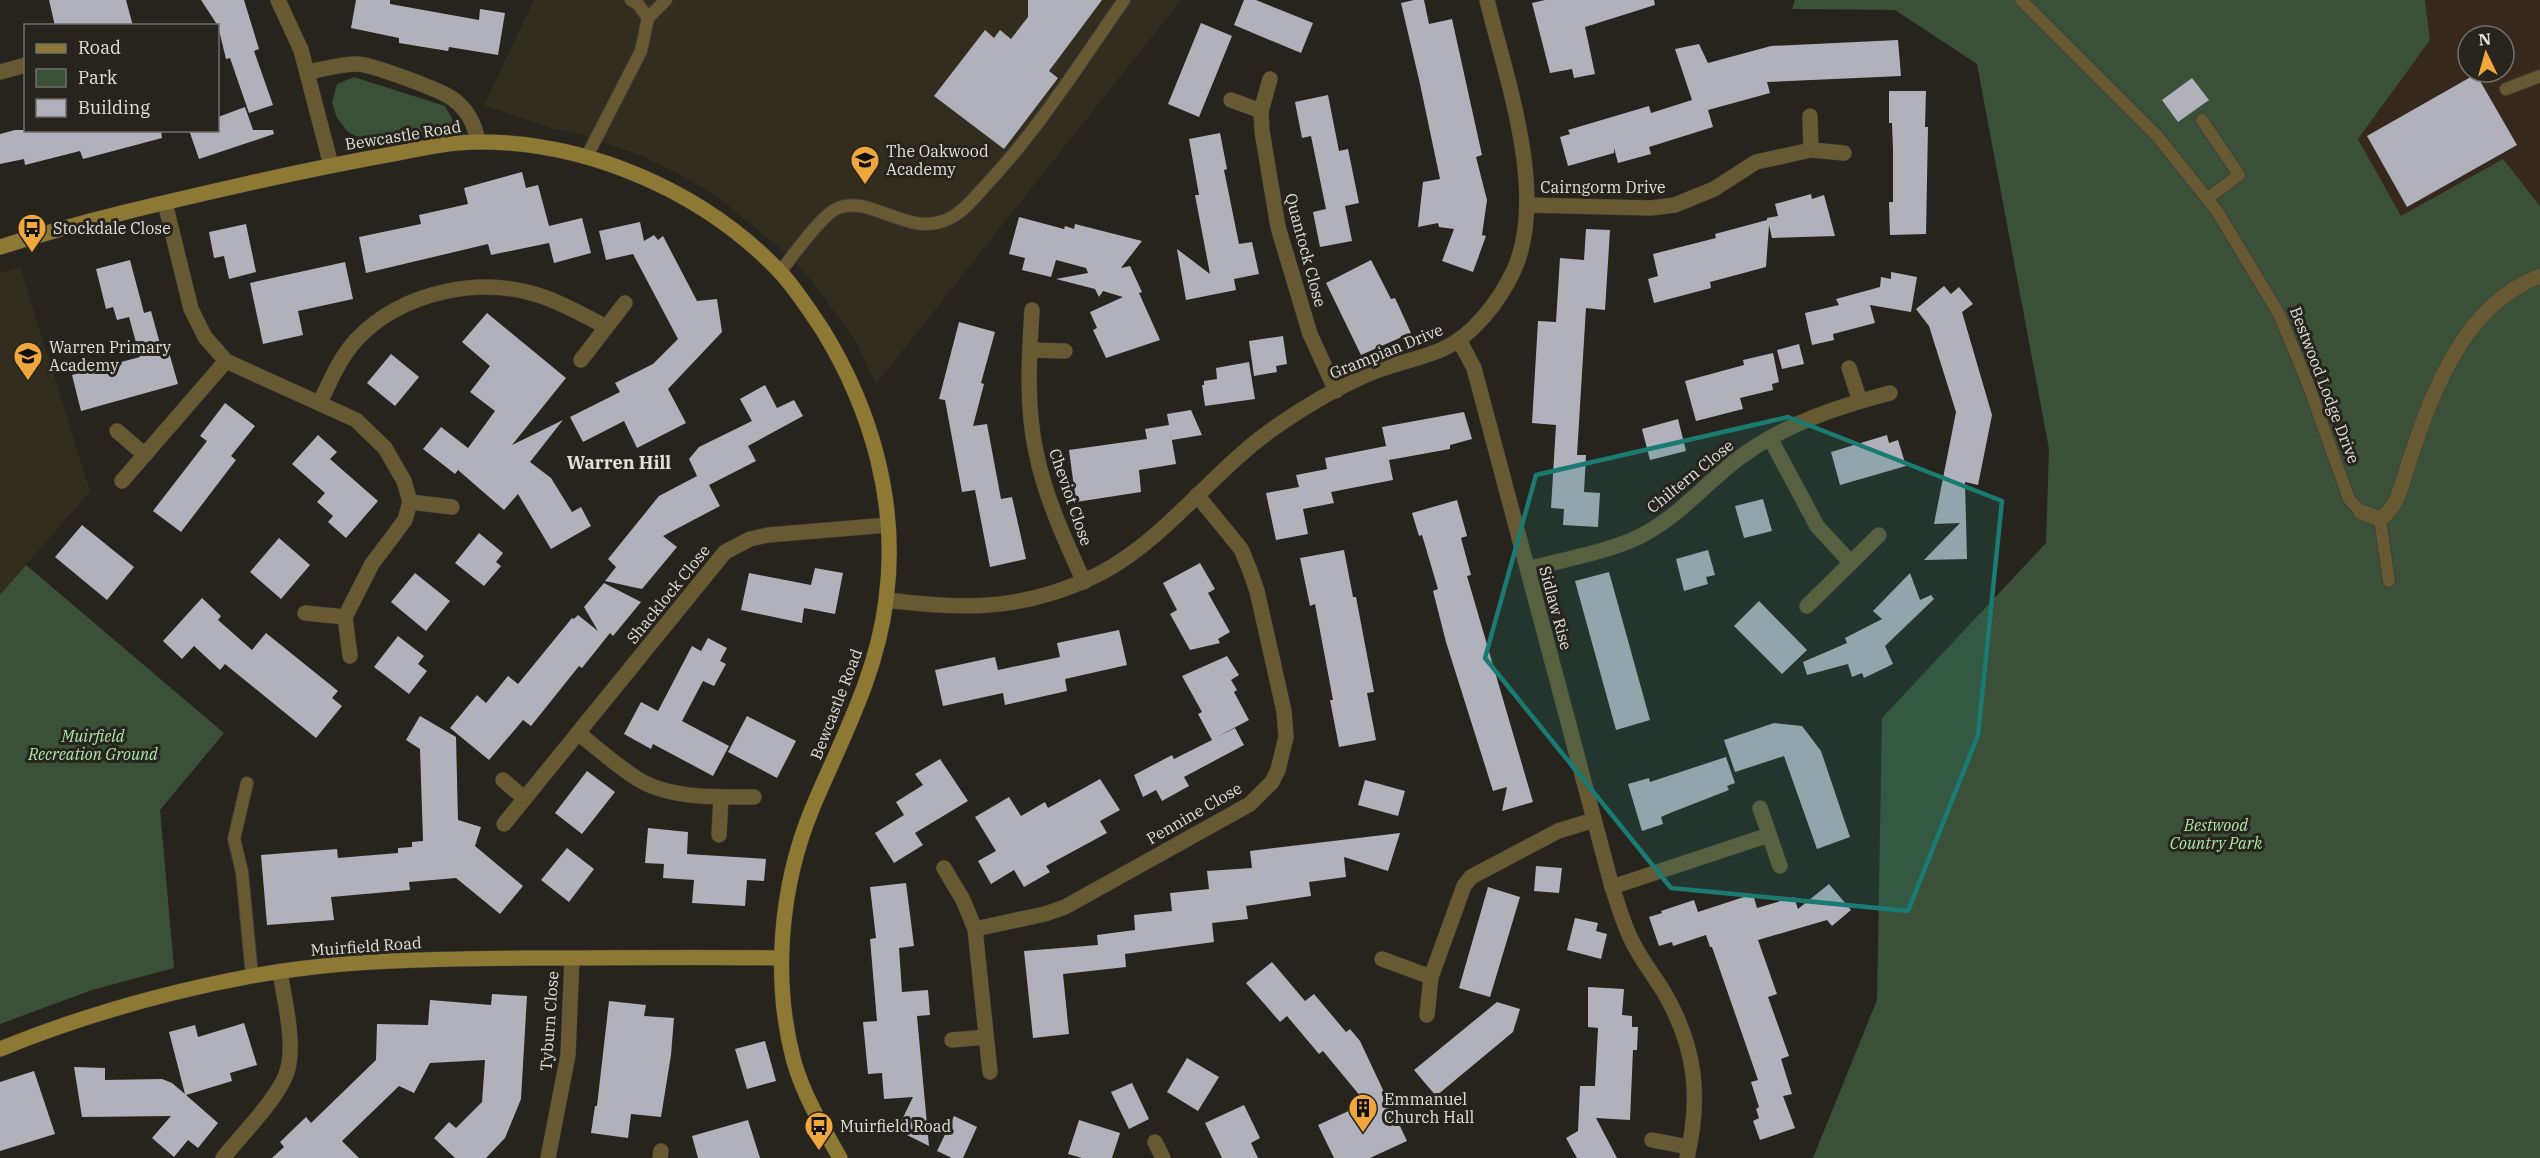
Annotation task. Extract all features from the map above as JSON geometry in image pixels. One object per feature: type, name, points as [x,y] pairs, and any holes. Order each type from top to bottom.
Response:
[{"type":"street","points":[[278,0],[292,27],[307,72],[331,165]]},
{"type":"street","name":"Grampian Drive","points":[[886,600],[942,606],[996,605],[1024,602],[1084,582],[1108,570],[1135,552],[1252,445],[1276,426],[1366,375],[1442,350],[1459,340],[1491,307],[1514,269],[1522,245],[1527,205],[1519,129],[1487,0]]},
{"type":"street","points":[[307,72],[358,64],[375,67],[452,98],[466,111],[476,128],[478,142]]},
{"type":"street","points":[[0,72],[24,66]]},
{"type":"street","name":"Quantock Close","points":[[1270,78],[1261,111],[1262,131],[1278,227],[1310,334],[1336,391]]},
{"type":"street","points":[[1231,100],[1261,111]]},
{"type":"street","points":[[1810,116],[1811,150]]},
{"type":"street","name":"Bewcastle Road","points":[[0,247],[165,203],[331,165],[451,143],[478,142],[529,145],[586,158],[665,188],[693,204],[752,246],[780,272],[815,319],[850,377],[873,438],[885,493],[888,525],[890,563],[879,639],[868,679],[799,845],[787,900],[781,958],[784,1007],[794,1061],[810,1103],[840,1158]]},
{"type":"street","name":"Cairngorm Drive","points":[[1527,205],[1651,208],[1675,206],[1714,189],[1756,162],[1811,150],[1845,153]]},
{"type":"street","points":[[165,203],[190,309],[205,337],[226,360],[356,420],[385,448],[404,480],[410,502],[405,520],[372,564],[345,618],[350,656]]},
{"type":"street","points":[[2380,519],[2388,514],[2398,494],[2420,429],[2445,369],[2491,305],[2521,283],[2540,276]]},
{"type":"street","points":[[320,402],[340,360],[356,339],[390,313],[422,298],[448,291],[498,287],[523,291],[564,304],[606,327]]},
{"type":"street","points":[[581,360],[625,303]]},
{"type":"street","name":"Cheviot Close","points":[[1032,310],[1031,422],[1036,453],[1058,523],[1084,582]]},
{"type":"street","name":"Sidlaw Rise","points":[[1459,340],[1474,368],[1612,887],[1630,939],[1664,993],[1688,1046],[1693,1068],[1695,1104],[1688,1153]]},
{"type":"street","points":[[1030,350],[1065,351]]},
{"type":"street","points":[[123,481],[226,360]]},
{"type":"street","points":[[1849,368],[1860,401]]},
{"type":"street","name":"Chiltern Close","points":[[1528,569],[1644,535],[1661,524],[1714,478],[1770,438],[1818,415],[1890,393]]},
{"type":"street","points":[[117,431],[145,455]]},
{"type":"street","points":[[1770,438],[1817,526],[1851,563]]},
{"type":"street","name":"Pennine Close","points":[[975,929],[1046,914],[1065,907],[1250,804],[1272,782],[1282,756],[1286,725],[1257,591],[1240,549],[1197,495]]},
{"type":"street","points":[[410,502],[452,507]]},
{"type":"street","name":"Bestwood Lodge Drive","points":[[2361,512],[2380,519]]},
{"type":"street","name":"Shacklock Close","points":[[504,824],[726,552],[750,539],[768,535],[888,525]]},
{"type":"street","points":[[1807,606],[1879,535]]},
{"type":"street","points":[[305,613],[345,618]]},
{"type":"street","points":[[578,733],[637,778],[675,792],[721,797],[753,797]]},
{"type":"street","points":[[503,780],[524,798]]},
{"type":"street","points":[[719,835],[721,797]]},
{"type":"street","points":[[1760,808],[1780,866]]},
{"type":"street","points":[[1427,1015],[1431,977],[1464,886],[1472,877],[1558,831],[1594,820]]},
{"type":"street","points":[[1612,887],[1769,835]]},
{"type":"street","points":[[944,868],[963,900],[975,929],[990,1072]]},
{"type":"street","name":"Tyburn Close","points":[[549,1158],[568,1055],[572,958]]},
{"type":"street","name":"Muirfield Road","points":[[0,1049],[66,1024],[126,1005],[280,971],[400,960],[781,958]]},
{"type":"street","points":[[1382,959],[1431,977]]},
{"type":"street","points":[[223,1158],[273,1096],[288,1069],[291,1051],[280,971]]},
{"type":"street","points":[[952,1040],[986,1037]]},
{"type":"street","points":[[1652,1140],[1688,1153]]},
{"type":"street","points":[[1155,1142],[1163,1158]]},
{"type":"lane","points":[[631,0],[638,4],[648,18]]},
{"type":"lane","points":[[586,158],[641,51],[648,18],[666,0]]},
{"type":"lane","points":[[780,272],[822,220],[836,208],[849,205],[861,207],[918,225],[936,224],[960,212],[1010,160],[1124,0]]},
{"type":"lane","name":"Bestwood Lodge Drive","points":[[2021,0],[2158,137],[2217,211],[2279,314],[2308,384],[2349,499],[2361,512]]},
{"type":"lane","points":[[2506,89],[2540,76]]},
{"type":"lane","points":[[2202,120],[2239,175],[2207,199]]},
{"type":"lane","points":[[2380,519],[2389,581]]},
{"type":"lane","points":[[247,783],[234,839],[242,872],[252,976]]},
{"type":"highlighted area","points":[[1788,417],[2002,501],[1978,735],[1908,911],[1671,888],[1485,658],[1536,475]]},
{"type":"shaded area","name":"The Oakwood Academy","points":[[534,0],[1181,0],[876,384],[855,340],[811,280],[787,254],[719,198],[642,156],[484,105]]},
{"type":"shaded area","points":[[2425,0],[2540,0],[2540,252],[2401,216],[2358,139],[2430,40]]},
{"type":"shaded area","name":"Warren Primary Academy","points":[[20,267],[90,491],[0,595],[0,273]]},
{"type":"green space","name":"Bestwood Country Park","points":[[1795,0],[2425,0],[2430,40],[2358,139],[2401,216],[2503,159],[2540,206],[2540,1158],[1813,1158],[1877,1000],[1882,718],[2046,543],[2049,449],[1977,64],[1895,10],[1792,9]]},
{"type":"green space","points":[[354,77],[445,106],[452,118],[452,125],[442,132],[370,143],[348,132],[337,118],[332,103],[337,84]]},
{"type":"green space","name":"Muirfield Recreation Ground","points":[[26,565],[224,733],[160,810],[174,968],[92,990],[0,1024],[0,595]]},
{"type":"building","points":[[49,0],[126,0],[132,24],[55,24]]},
{"type":"building","points":[[201,0],[244,0],[259,49],[254,51],[273,105],[249,113],[230,58],[226,59],[219,24],[217,24]]},
{"type":"building","points":[[356,0],[390,0],[390,4],[479,20],[480,9],[505,13],[498,55],[449,47],[448,51],[399,43],[399,38],[351,28]]},
{"type":"building","points":[[1028,0],[1102,0],[1049,71],[1058,78],[1004,149],[934,96],[985,30],[994,38],[1000,30],[1011,39],[1028,17]]},
{"type":"building","points":[[1244,0],[1256,0],[1313,23],[1301,53],[1234,25]]},
{"type":"building","points":[[1424,0],[1429,24],[1452,19],[1482,155],[1476,157],[1487,200],[1482,235],[1486,236],[1473,272],[1442,261],[1454,229],[1439,227],[1438,223],[1418,227],[1423,182],[1440,179],[1401,3]]},
{"type":"building","points":[[1545,0],[1654,0],[1655,5],[1585,27],[1595,74],[1574,78],[1572,69],[1550,73],[1532,3]]},
{"type":"building","points":[[1201,23],[1232,36],[1199,117],[1168,104]]},
{"type":"building","points":[[1898,40],[1901,76],[1767,82],[1770,93],[1708,110],[1713,127],[1649,147],[1651,154],[1618,163],[1614,148],[1614,153],[1568,166],[1560,137],[1570,134],[1568,130],[1649,106],[1651,113],[1692,100],[1675,49],[1699,44],[1708,63],[1771,46]]},
{"type":"building","points":[[2192,78],[2209,100],[2178,122],[2162,100]]},
{"type":"building","points":[[2458,84],[2482,84],[2517,145],[2407,207],[2367,136]]},
{"type":"building","points":[[1889,91],[1926,91],[1925,127],[1928,127],[1926,234],[1890,235],[1889,202],[1893,202],[1893,150],[1892,123],[1889,123]]},
{"type":"building","points":[[1328,95],[1339,151],[1348,149],[1359,203],[1345,206],[1352,241],[1320,247],[1313,212],[1326,209],[1311,136],[1302,138],[1295,102]]},
{"type":"building","points":[[245,107],[253,130],[273,130],[274,134],[199,159],[190,132],[219,132],[219,117]]},
{"type":"building","points":[[15,130],[24,130],[24,132],[161,132],[162,138],[83,159],[80,151],[25,165],[24,159],[0,164],[0,134]]},
{"type":"building","points":[[1220,133],[1227,169],[1224,170],[1239,244],[1252,242],[1259,274],[1234,279],[1236,290],[1186,300],[1177,249],[1210,274],[1195,195],[1199,195],[1189,139]]},
{"type":"building","points":[[522,172],[526,188],[538,185],[549,226],[582,218],[591,253],[554,263],[549,243],[491,255],[488,244],[366,273],[359,237],[421,224],[419,215],[468,204],[464,188]]},
{"type":"building","points":[[1811,194],[1812,199],[1824,195],[1835,236],[1772,238],[1769,225],[1766,267],[1710,282],[1711,288],[1654,303],[1648,279],[1658,276],[1653,254],[1716,238],[1715,234],[1778,216],[1775,204]]},
{"type":"building","points":[[1019,217],[1064,229],[1065,226],[1074,229],[1075,224],[1142,241],[1121,268],[1130,266],[1142,292],[1139,293],[1160,340],[1106,358],[1093,330],[1097,328],[1090,312],[1123,297],[1103,291],[1099,297],[1095,289],[1056,279],[1088,273],[1086,268],[1056,260],[1051,277],[1022,270],[1025,258],[1009,254]]},
{"type":"building","points":[[640,222],[644,241],[654,235],[658,240],[663,236],[697,301],[717,299],[722,332],[668,389],[686,423],[637,448],[624,421],[583,442],[570,417],[620,392],[615,383],[653,364],[678,339],[633,254],[606,260],[599,231]]},
{"type":"building","points":[[246,224],[256,272],[229,279],[224,256],[214,258],[209,232]]},
{"type":"building","points":[[1586,229],[1610,230],[1605,310],[1586,308],[1577,455],[1586,455],[1584,492],[1600,493],[1598,527],[1563,525],[1564,509],[1551,508],[1556,425],[1532,423],[1538,321],[1556,322],[1560,258],[1584,260]]},
{"type":"building","points":[[130,260],[144,313],[151,311],[162,351],[168,349],[178,384],[81,411],[72,375],[140,357],[129,317],[117,320],[113,307],[106,309],[96,269]]},
{"type":"building","points":[[1371,260],[1391,299],[1395,298],[1411,333],[1361,355],[1326,283]]},
{"type":"building","points":[[345,262],[353,299],[298,311],[303,335],[263,344],[250,283]]},
{"type":"building","points":[[1891,272],[1917,277],[1911,312],[1870,305],[1875,323],[1833,334],[1834,340],[1812,345],[1805,313],[1839,305],[1836,299],[1880,287],[1881,277],[1891,279]]},
{"type":"building","points":[[1944,286],[1951,294],[1959,287],[1973,304],[1962,312],[1992,415],[1978,485],[1965,482],[1967,559],[1924,560],[1960,523],[1934,524],[1956,412],[1929,326],[1916,309]]},
{"type":"building","points":[[487,313],[566,378],[512,445],[563,420],[530,462],[551,478],[572,512],[581,507],[591,526],[551,549],[518,494],[504,510],[458,470],[455,474],[423,449],[441,427],[468,448],[495,411],[470,392],[490,366],[462,342]]},
{"type":"building","points":[[959,322],[995,332],[981,383],[984,384],[973,426],[987,424],[1001,499],[1012,497],[1026,559],[990,567],[975,490],[962,492],[945,400],[939,399]]},
{"type":"building","points":[[1283,336],[1287,364],[1276,366],[1277,372],[1254,376],[1249,341]]},
{"type":"building","points":[[1799,344],[1804,364],[1782,369],[1777,350]]},
{"type":"building","points":[[1773,353],[1779,382],[1772,384],[1773,390],[1740,398],[1743,409],[1696,421],[1685,381],[1744,365],[1743,360]]},
{"type":"building","points":[[391,354],[419,377],[395,406],[367,383]]},
{"type":"building","points":[[1249,362],[1255,399],[1205,406],[1202,385],[1204,381],[1217,379],[1216,368]]},
{"type":"building","points":[[765,385],[777,408],[794,400],[803,416],[748,446],[756,461],[709,485],[720,506],[663,536],[677,547],[642,589],[605,581],[616,567],[608,559],[659,496],[697,476],[689,459],[699,447],[752,421],[740,399]]},
{"type":"building","points":[[225,403],[255,426],[231,456],[236,460],[181,532],[153,511],[207,441],[200,436]]},
{"type":"building","points":[[1191,410],[1202,435],[1172,440],[1170,429],[1176,464],[1139,470],[1141,492],[1076,502],[1069,450],[1147,439],[1145,429],[1169,425],[1167,414]]},
{"type":"building","points":[[1464,412],[1472,439],[1450,445],[1450,449],[1389,460],[1393,480],[1331,492],[1334,503],[1303,509],[1308,534],[1276,540],[1266,493],[1299,487],[1296,475],[1327,469],[1325,458],[1386,446],[1382,427]]},
{"type":"building","points":[[1678,419],[1686,451],[1650,460],[1642,429]]},
{"type":"building","points":[[318,435],[337,452],[330,459],[378,501],[346,538],[328,522],[333,516],[317,502],[325,493],[292,464]]},
{"type":"building","points":[[1887,435],[1889,443],[1898,440],[1906,466],[1840,485],[1831,452]]},
{"type":"building","points":[[1763,499],[1772,531],[1744,538],[1735,506]]},
{"type":"building","points":[[1457,500],[1467,536],[1461,538],[1471,575],[1467,576],[1533,802],[1502,811],[1507,787],[1493,791],[1446,642],[1433,591],[1438,589],[1422,535],[1419,536],[1412,513]]},
{"type":"building","points":[[82,525],[134,567],[107,600],[55,557]]},
{"type":"building","points":[[479,533],[503,553],[496,562],[501,566],[484,586],[455,563]]},
{"type":"building","points":[[279,538],[310,565],[281,599],[250,572]]},
{"type":"building","points":[[1344,550],[1353,597],[1356,597],[1374,692],[1367,693],[1376,740],[1339,747],[1330,700],[1333,700],[1315,604],[1310,606],[1300,558]]},
{"type":"building","points":[[1708,550],[1715,575],[1706,577],[1708,584],[1684,591],[1676,559]]},
{"type":"building","points":[[1200,563],[1215,589],[1208,593],[1230,632],[1218,639],[1220,643],[1190,650],[1170,614],[1177,610],[1163,583]]},
{"type":"building","points":[[815,568],[843,573],[835,614],[804,608],[802,623],[741,610],[749,573],[811,585]]},
{"type":"building","points":[[1609,572],[1650,720],[1616,730],[1575,581]]},
{"type":"building","points":[[415,573],[450,601],[426,631],[391,602]]},
{"type":"building","points":[[1910,573],[1920,600],[1931,595],[1934,599],[1885,646],[1893,664],[1864,678],[1862,673],[1852,677],[1848,664],[1807,675],[1803,662],[1847,643],[1845,638],[1882,619],[1873,611]]},
{"type":"building","points":[[604,583],[641,602],[613,636],[610,633],[582,668],[579,666],[531,726],[523,720],[489,760],[450,728],[477,695],[486,703],[508,676],[518,684],[572,618],[578,615],[598,631],[584,607]]},
{"type":"building","points":[[202,598],[221,616],[218,620],[252,650],[266,633],[338,691],[332,698],[342,706],[316,738],[225,664],[220,670],[194,646],[182,659],[163,641]]},
{"type":"building","points":[[1759,601],[1807,650],[1782,674],[1734,626]]},
{"type":"building","points":[[1119,630],[1127,665],[1065,679],[1067,691],[1005,705],[1003,693],[943,706],[935,670],[995,657],[998,670],[1060,657],[1057,643]]},
{"type":"building","points":[[398,636],[424,656],[418,664],[427,671],[409,694],[374,667]]},
{"type":"building","points":[[708,638],[727,648],[720,661],[726,664],[714,686],[703,681],[682,721],[729,746],[713,776],[653,744],[651,749],[624,734],[641,702],[658,711],[692,646],[701,651]]},
{"type":"building","points":[[1227,656],[1239,675],[1231,680],[1237,690],[1234,692],[1249,720],[1215,738],[1235,728],[1244,745],[1184,777],[1189,786],[1162,801],[1156,790],[1143,797],[1134,775],[1172,755],[1174,759],[1212,740],[1198,714],[1202,712],[1182,676]]},
{"type":"building","points":[[420,716],[456,737],[458,820],[481,827],[475,846],[523,886],[500,914],[456,878],[409,882],[410,890],[331,897],[334,920],[267,925],[261,855],[337,849],[338,858],[398,853],[398,848],[412,847],[412,842],[423,841],[420,749],[406,740]]},
{"type":"building","points":[[747,716],[796,741],[777,778],[728,752]]},
{"type":"building","points":[[1774,723],[1802,726],[1821,751],[1850,837],[1817,849],[1784,756],[1735,772],[1724,740]]},
{"type":"building","points":[[1726,757],[1735,783],[1727,786],[1729,790],[1661,817],[1663,824],[1642,831],[1628,784],[1649,778],[1650,782]]},
{"type":"building","points":[[940,759],[968,801],[915,833],[923,845],[894,863],[875,833],[904,815],[896,802],[923,785],[915,774]]},
{"type":"building","points":[[587,771],[615,792],[582,834],[555,813]]},
{"type":"building","points":[[1100,779],[1120,810],[1100,821],[1107,833],[1046,866],[1050,872],[1024,887],[1014,870],[991,884],[978,861],[996,851],[975,817],[1009,797],[1021,816],[1045,802],[1048,808]]},
{"type":"building","points":[[1365,780],[1405,791],[1398,816],[1358,805]]},
{"type":"building","points":[[648,828],[688,832],[687,854],[766,859],[764,881],[747,880],[745,906],[692,903],[694,880],[663,878],[664,864],[645,863]]},
{"type":"building","points":[[1400,833],[1388,871],[1344,857],[1346,877],[1309,882],[1311,896],[1246,906],[1248,919],[1212,923],[1214,942],[1125,954],[1126,967],[1063,974],[1069,1034],[1033,1038],[1024,951],[1098,945],[1097,935],[1135,930],[1134,915],[1172,911],[1170,893],[1209,889],[1207,871],[1252,868],[1250,851]]},
{"type":"building","points":[[567,848],[594,869],[569,902],[541,880]]},
{"type":"building","points":[[1536,866],[1562,868],[1559,893],[1534,891]]},
{"type":"building","points":[[906,883],[914,946],[899,948],[902,992],[928,990],[930,1015],[917,1016],[929,1146],[897,1130],[913,1097],[884,1099],[882,1073],[868,1074],[863,1022],[877,1021],[870,939],[876,938],[870,887]]},
{"type":"building","points":[[1829,884],[1851,910],[1832,926],[1827,920],[1758,940],[1777,994],[1768,997],[1789,1056],[1781,1059],[1792,1094],[1783,1096],[1795,1128],[1760,1140],[1753,1121],[1759,1118],[1756,1109],[1759,1107],[1751,1082],[1758,1080],[1712,947],[1706,935],[1673,946],[1672,942],[1659,946],[1649,917],[1694,900],[1698,912],[1753,894],[1757,908],[1794,897],[1798,909]]},
{"type":"building","points":[[1488,887],[1520,897],[1490,997],[1459,988]]},
{"type":"building","points":[[1575,918],[1598,923],[1596,931],[1607,934],[1601,959],[1567,950]]},
{"type":"building","points":[[1272,962],[1305,1001],[1314,994],[1346,1032],[1350,1029],[1360,1041],[1407,1141],[1370,1158],[1334,1158],[1318,1125],[1366,1103],[1323,1051],[1319,1054],[1287,1016],[1280,1022],[1246,983]]},
{"type":"building","points":[[1588,987],[1624,989],[1622,1015],[1632,1016],[1632,1027],[1638,1027],[1637,1050],[1633,1050],[1630,1120],[1596,1118],[1617,1158],[1577,1158],[1566,1138],[1578,1131],[1580,1086],[1595,1086],[1598,1028],[1588,1027]]},
{"type":"building","points":[[492,994],[527,996],[521,1099],[505,1138],[486,1158],[455,1158],[434,1138],[449,1122],[456,1128],[482,1102],[485,1060],[430,1063],[414,1093],[399,1086],[342,1141],[359,1158],[272,1158],[284,1147],[280,1142],[306,1117],[311,1123],[376,1060],[377,1024],[428,1025],[430,1000],[491,1005]]},
{"type":"building","points":[[609,1001],[646,1005],[644,1016],[674,1018],[671,1055],[661,1117],[631,1114],[628,1138],[591,1133],[595,1106],[597,1106]]},
{"type":"building","points":[[1497,1002],[1520,1009],[1513,1032],[1436,1096],[1414,1070]]},
{"type":"building","points":[[244,1023],[257,1065],[230,1073],[232,1081],[186,1095],[218,1123],[198,1148],[188,1140],[174,1157],[152,1138],[171,1116],[82,1117],[74,1067],[105,1068],[105,1080],[162,1079],[172,1083],[185,1094],[169,1032],[195,1025],[198,1037]]},
{"type":"building","points":[[765,1041],[776,1081],[747,1089],[735,1049]]},
{"type":"building","points":[[1187,1058],[1219,1077],[1198,1111],[1167,1092]]},
{"type":"building","points":[[34,1071],[55,1134],[0,1151],[0,1082]]},
{"type":"building","points":[[1132,1083],[1149,1119],[1129,1129],[1111,1092]]},
{"type":"building","points":[[1244,1105],[1260,1138],[1251,1143],[1258,1158],[1222,1158],[1205,1123]]},
{"type":"building","points":[[954,1116],[977,1127],[963,1158],[952,1158],[937,1151]]},
{"type":"building","points":[[748,1120],[760,1158],[698,1158],[692,1136]]},
{"type":"building","points":[[1079,1120],[1120,1133],[1112,1158],[1082,1158],[1068,1154]]},
{"type":"place","name":"The Oakwood Academy","points":[[865,186]]},
{"type":"place","name":"Stockdale Close","points":[[32,254]]},
{"type":"place","name":"Warren Primary Academy","points":[[28,382]]},
{"type":"place","name":"Emmanuel Church Hall","points":[[1363,1134]]},
{"type":"place","name":"Muirfield Road","points":[[819,1152]]},
{"type":"district","name":"Warren Hill","points":[[619,463]]}]
